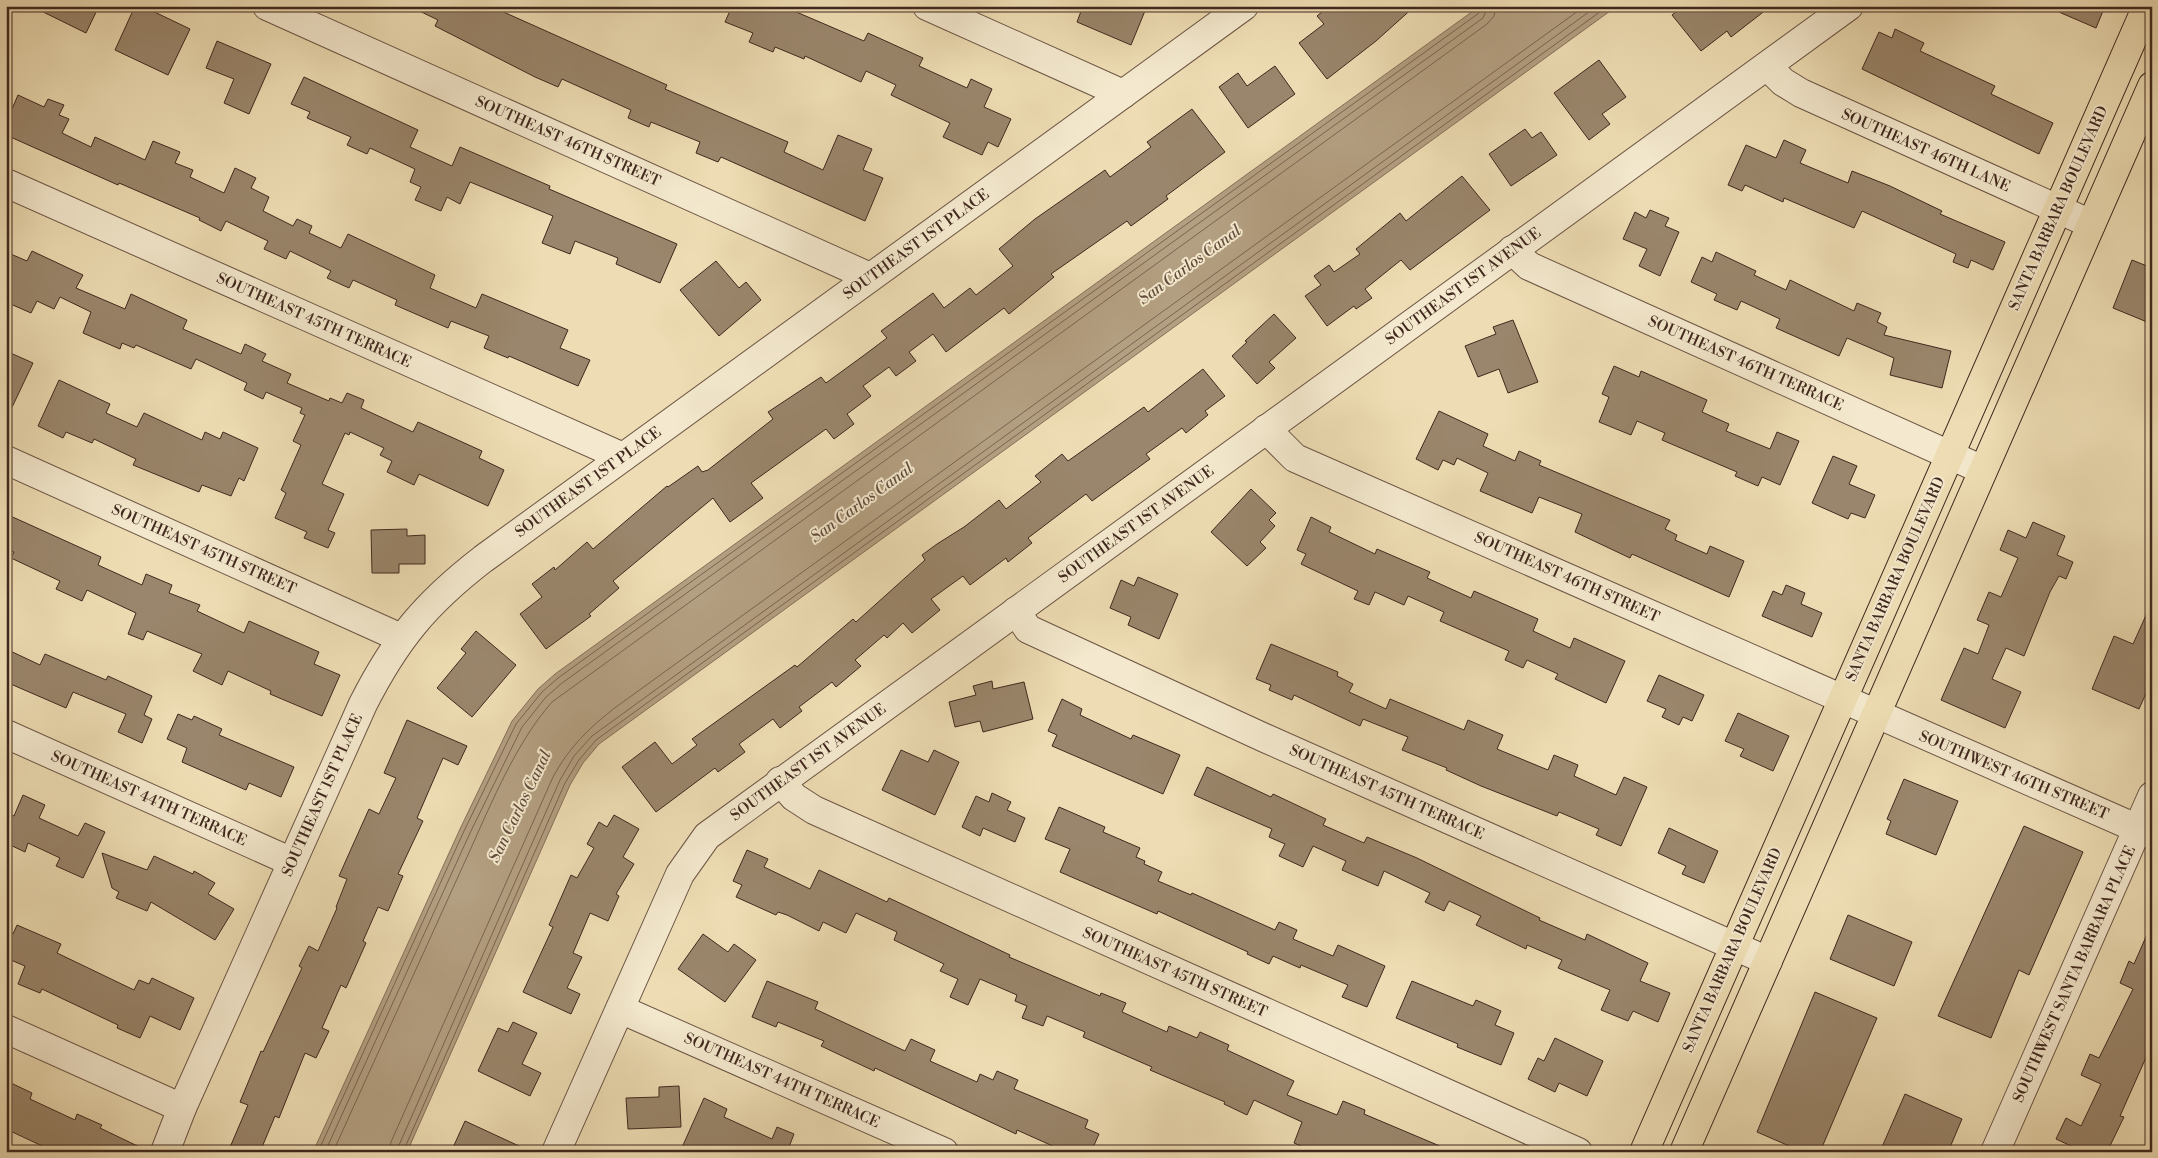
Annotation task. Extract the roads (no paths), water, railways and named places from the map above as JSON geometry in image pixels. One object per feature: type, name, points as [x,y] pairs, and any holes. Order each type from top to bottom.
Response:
[{"type":"main road","name":"SANTA BARBARA BOULEVARD","points":[[1644,1152],[2147,6]]},
{"type":"main road","points":[[1684,1152],[2152,86]]},
{"type":"street","name":"SOUTHEAST 46TH STREET","points":[[267,6],[870,277]]},
{"type":"street","points":[[927,6],[1123,94]]},
{"type":"street","name":"SOUTHEAST 1ST PLACE","points":[[165,1152],[182,1108],[363,704],[384,663],[401,638],[426,609],[463,574],[1244,6]]},
{"type":"street","name":"SOUTHEAST 1ST AVENUE","points":[[556,1152],[680,874],[707,836],[780,781],[1849,6]]},
{"type":"street","name":"SOUTHEAST 46TH LANE","points":[[1767,66],[1783,82],[1801,93],[2091,224]]},
{"type":"street","name":"SOUTHEAST 45TH TERRACE","points":[[6,183],[622,457]]},
{"type":"street","name":"SOUTHEAST 46TH TERRACE","points":[[1512,250],[1529,266],[1983,470]]},
{"type":"street","name":"SOUTHEAST 46TH STREET","points":[[1266,429],[1295,458],[1876,715]]},
{"type":"street","name":"SOUTHEAST 45TH STREET","points":[[6,460],[401,638]]},
{"type":"street","name":"SOUTHEAST 45TH TERRACE","points":[[1016,611],[1028,629],[1267,739],[1768,961]]},
{"type":"street","name":"SOUTHWEST 46TH STREET","points":[[1876,715],[2144,831]]},
{"type":"street","name":"SOUTHEAST 44TH TERRACE","points":[[6,734],[292,862]]},
{"type":"street","name":"SOUTHEAST 45TH STREET","points":[[780,781],[794,797],[814,810],[1578,1152]]},
{"type":"street","name":"SOUTHWEST SANTA BARBARA PLACE","points":[[1996,1152],[2144,831],[2152,796]]},
{"type":"street","name":"SOUTHEAST 44TH TERRACE","points":[[620,1009],[944,1152]]},
{"type":"street","points":[[6,1029],[182,1108]]},
{"type":"water","name":"San Carlos Canal","points":[[1480,6],[1617,6],[599,744],[583,763],[570,785],[407,1152],[313,1152],[460,829],[512,721],[538,689],[555,674]]}]
